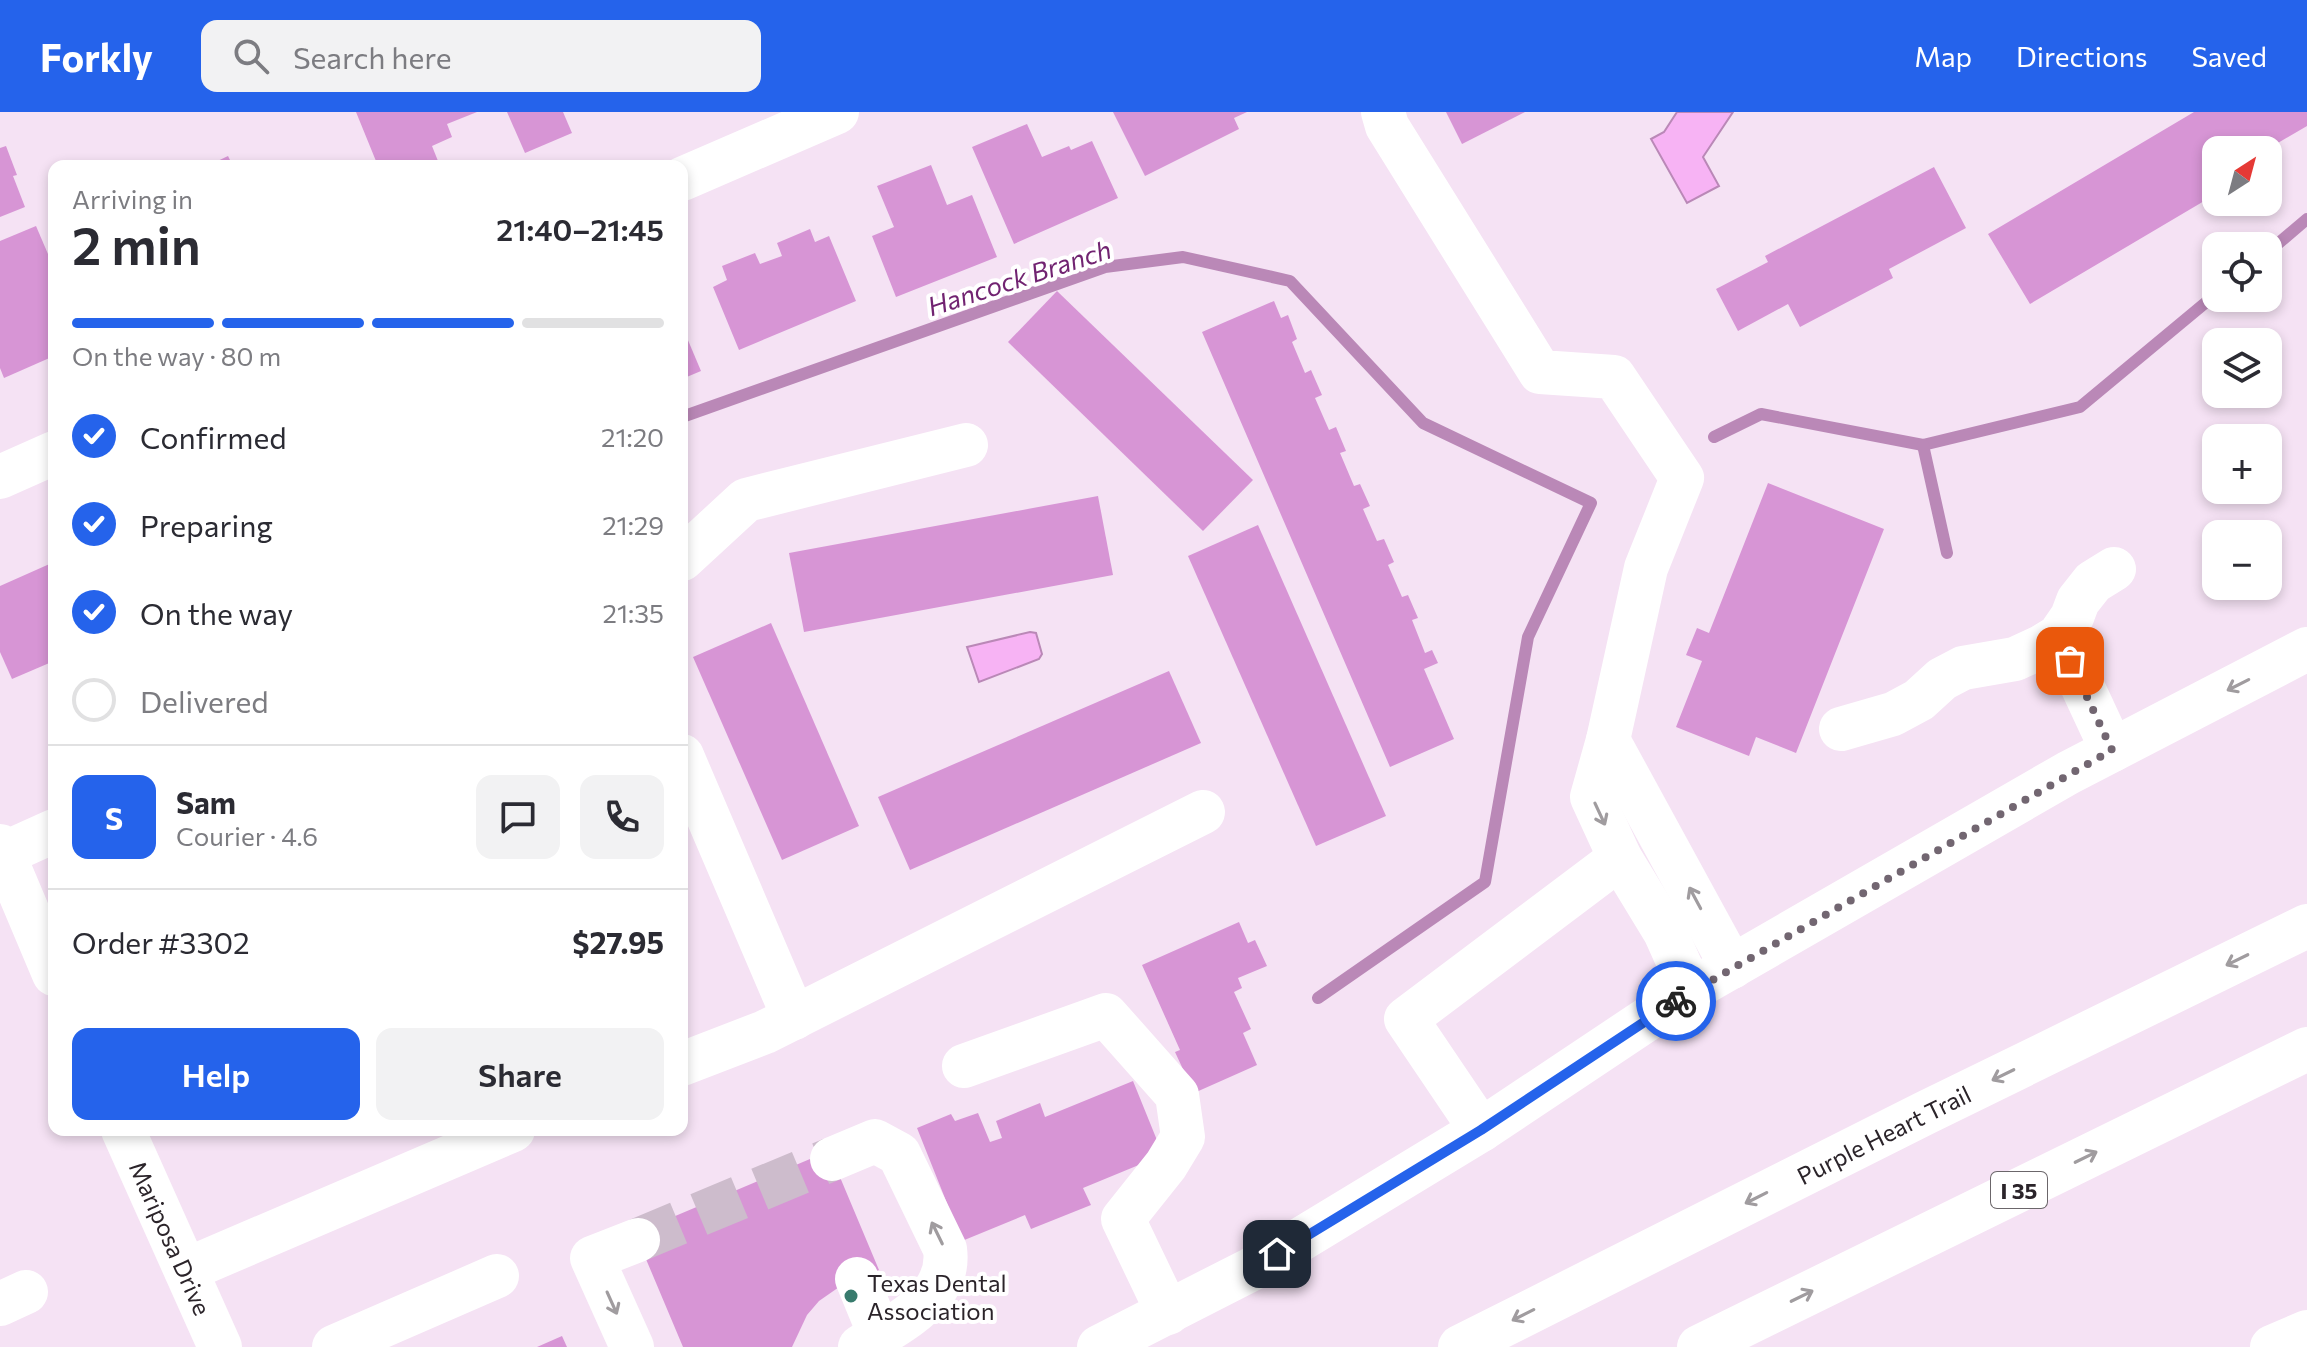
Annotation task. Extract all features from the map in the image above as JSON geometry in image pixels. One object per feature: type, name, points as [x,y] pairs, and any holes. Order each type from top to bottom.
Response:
[{"type":"main road","points":[[688,176],[837,112]]},
{"type":"main road","points":[[1383,112],[1387,126],[1540,372],[1614,377],[1682,478],[1646,568],[1608,740],[1592,797],[1620,858],[1665,932],[1691,990]]},
{"type":"main road","points":[[688,553],[746,500],[966,445]]},
{"type":"main road","points":[[0,477],[48,456]]},
{"type":"main road","points":[[1841,729],[1893,714],[1919,700],[1942,679],[1963,668],[2015,659],[2059,636],[2078,601],[2093,582],[2114,569]]},
{"type":"main road","points":[[2059,636],[2112,750]]},
{"type":"main road","points":[[1099,1347],[1252,1269],[1481,1130],[1691,990],[2112,750],[2307,649]]},
{"type":"main road","points":[[1608,740],[1732,967]]},
{"type":"main road","points":[[688,770],[794,1018]]},
{"type":"main road","points":[[688,1062],[794,1018],[1203,812]]},
{"type":"main road","points":[[48,833],[2,850],[15,926],[48,967]]},
{"type":"main road","points":[[1481,1130],[1406,1019],[1620,858]]},
{"type":"main road","name":"Purple Heart Trail","points":[[1460,1347],[1911,1120],[2307,926]]},
{"type":"main road","points":[[964,1066],[1106,1015],[1177,1095],[1183,1137],[1166,1165],[1123,1219],[1168,1313]]},
{"type":"main road","name":"I 35","points":[[1713,1342],[2307,1049]]},
{"type":"main road","name":"Mariposa Drive","points":[[126,1136],[220,1347]]},
{"type":"main road","points":[[186,1270],[499,1136]]},
{"type":"main road","points":[[832,1159],[875,1141],[899,1154],[945,1249],[948,1265],[942,1283],[915,1312],[870,1341],[857,1279]]},
{"type":"main road","points":[[632,1347],[592,1258],[638,1240]]},
{"type":"main road","points":[[334,1347],[497,1276]]},
{"type":"main road","points":[[2272,1347],[2307,1332]]},
{"type":"shaded area","points":[[1677,112],[1733,112],[1703,157],[1719,186],[1687,203],[1651,139],[1664,132]]},
{"type":"shaded area","points":[[1036,633],[1042,654],[1039,659],[979,682],[967,647]]},
{"type":"building","points":[[356,112],[477,112],[447,124],[452,137],[432,146],[438,160],[376,160]]},
{"type":"building","points":[[507,112],[563,112],[572,133],[525,153]]},
{"type":"building","points":[[1113,112],[1247,112],[1234,118],[1239,129],[1145,176]]},
{"type":"building","points":[[1446,112],[1525,112],[1462,144]]},
{"type":"building","points":[[2194,112],[2307,112],[2307,126],[2282,141],[2282,136],[2202,136],[2202,202],[2030,304],[1988,234]]},
{"type":"building","points":[[1027,124],[1042,157],[1092,141],[1118,198],[1014,244],[972,147]]},
{"type":"building","points":[[6,146],[25,207],[0,217],[0,148]]},
{"type":"building","points":[[931,165],[947,205],[972,195],[997,257],[896,297],[872,236],[894,227],[877,186]]},
{"type":"building","points":[[1934,167],[1966,228],[1889,269],[1893,278],[1800,327],[1788,304],[1738,331],[1716,289],[1768,262],[1765,256]]},
{"type":"building","points":[[36,226],[48,254],[48,359],[4,378],[0,368],[0,241]]},
{"type":"building","points":[[810,229],[815,242],[829,236],[856,301],[739,350],[713,287],[727,280],[722,266],[755,253],[760,264],[782,256],[777,243]]},
{"type":"building","points":[[1057,291],[1253,480],[1203,531],[1008,342]]},
{"type":"building","points":[[1274,301],[1281,318],[1288,315],[1297,339],[1292,342],[1305,373],[1311,370],[1322,395],[1315,398],[1329,430],[1336,427],[1346,451],[1340,453],[1354,486],[1360,484],[1370,506],[1363,509],[1377,541],[1384,539],[1394,562],[1388,565],[1402,597],[1408,595],[1418,618],[1412,620],[1425,653],[1432,650],[1438,663],[1424,669],[1454,739],[1390,767],[1202,332]]},
{"type":"building","points":[[688,340],[701,371],[688,376]]},
{"type":"building","points":[[1768,483],[1884,529],[1796,753],[1756,737],[1749,756],[1676,727],[1702,661],[1686,655],[1697,628],[1709,633]]},
{"type":"building","points":[[1098,496],[1113,575],[804,632],[789,553]]},
{"type":"building","points":[[1258,525],[1386,816],[1316,846],[1188,556]]},
{"type":"building","points":[[48,565],[48,664],[12,679],[0,652],[0,586]]},
{"type":"building","points":[[771,623],[859,826],[782,860],[693,657]]},
{"type":"building","points":[[1169,671],[1201,743],[910,870],[878,797]]},
{"type":"building","points":[[1239,922],[1248,943],[1255,940],[1267,966],[1238,978],[1242,988],[1234,992],[1251,1029],[1243,1033],[1257,1065],[1194,1093],[1175,1052],[1180,1050],[1142,965]]},
{"type":"building","points":[[1133,1081],[1163,1155],[1083,1188],[1091,1205],[1031,1229],[1025,1215],[962,1241],[917,1128],[951,1114],[955,1121],[978,1113],[990,1142],[1002,1138],[996,1121],[1040,1103],[1045,1117]]},
{"type":"building","points":[[829,1151],[879,1270],[842,1285],[819,1301],[807,1315],[792,1347],[683,1347],[635,1233]]},
{"type":"building","points":[[562,1336],[567,1347],[537,1347]]},
{"type":"waterway","points":[[2282,240],[2307,219]]},
{"type":"waterway","name":"Hancock Branch","points":[[688,415],[1105,267],[1183,257],[1290,281],[1423,423],[1591,503],[1528,637],[1485,882],[1318,998]]},
{"type":"waterway","points":[[1714,437],[1761,414],[1923,445],[2080,407],[2202,306]]},
{"type":"waterway","points":[[1923,445],[1947,553]]},
{"type":"tunnel","points":[[638,1240],[832,1159]]},
{"type":"way so far","points":[[1676,1001],[2112,750],[2070,661]]},
{"type":"place","name":"Texas Dental Association","points":[[851,1296]]},
{"type":"route","points":[[1277,1254],[1481,1130],[1676,1001]]}]
